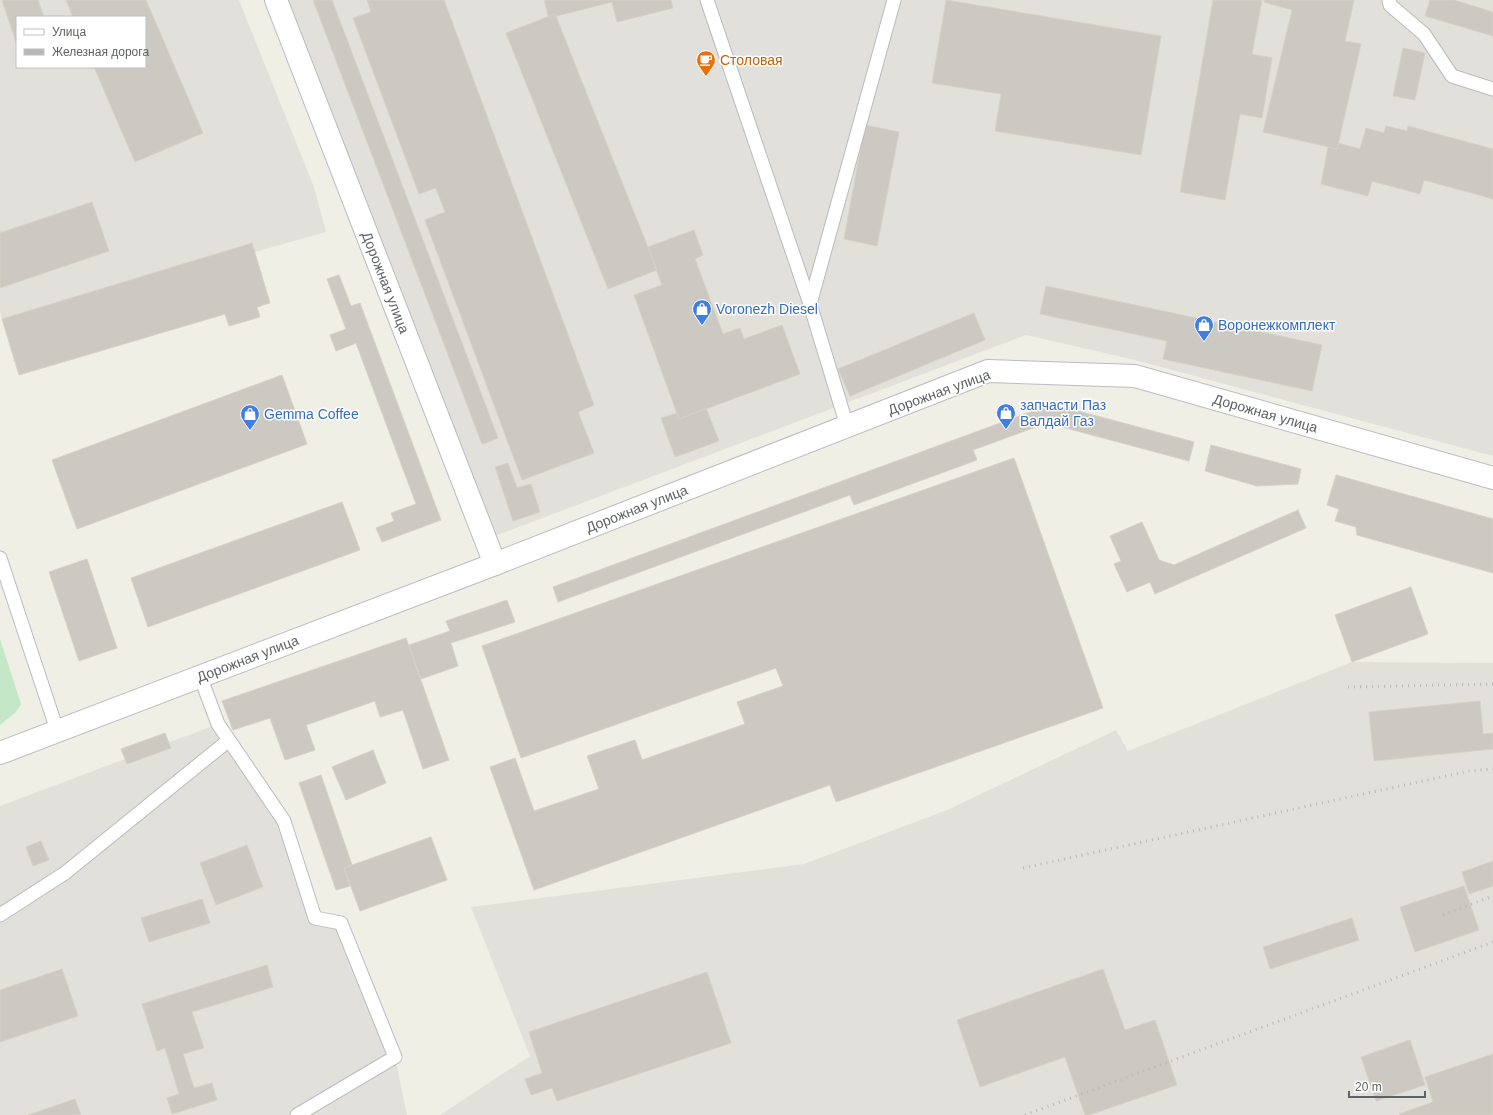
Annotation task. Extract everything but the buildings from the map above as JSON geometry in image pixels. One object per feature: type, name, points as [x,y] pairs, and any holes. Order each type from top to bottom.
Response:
[{"type":"street","name":"Дорожная улица","points":[[276,0],[495,564]]},
{"type":"street","name":"Дорожная улица","points":[[0,753],[495,564],[988,371],[1135,376],[1493,478]]},
{"type":"lane","points":[[707,0],[810,304],[847,426]]},
{"type":"lane","points":[[810,304],[894,0]]},
{"type":"lane","points":[[1389,0],[1390,5],[1424,34],[1452,76],[1493,89]]},
{"type":"lane","points":[[0,558],[57,730]]},
{"type":"lane","points":[[200,676],[218,724],[284,821],[315,918],[341,923],[395,1057],[297,1115]]},
{"type":"lane","points":[[0,915],[65,873],[230,740]]},
{"type":"shaded area","points":[[0,0],[239,0],[314,187],[326,232],[255,252],[252,243],[2,319],[0,310]]},
{"type":"shaded area","points":[[280,0],[1493,0],[1493,456],[1135,360],[1026,335],[495,536]]},
{"type":"shaded area","points":[[1352,662],[1493,663],[1493,1115],[440,1115],[530,1056],[471,907],[804,864],[947,810],[1116,730],[1128,751]]},
{"type":"shaded area","points":[[218,724],[284,821],[315,918],[341,923],[395,1057],[407,1115],[0,1115],[0,806]]},
{"type":"green space","points":[[0,639],[21,704],[16,712],[0,725]]},
{"type":"railway","points":[[1348,687],[1493,684]]},
{"type":"railway","points":[[1023,868],[1469,771],[1493,769]]},
{"type":"railway","points":[[1443,915],[1493,896]]},
{"type":"railway","points":[[1025,1115],[1493,942]]},
{"type":"place","name":"Столовая","points":[[706,77]]},
{"type":"place","name":"Voronezh Diesel","points":[[702,326]]},
{"type":"place","name":"Воронежкомплект","points":[[1204,342]]},
{"type":"place","name":"запчасти Паз Валдай Газ","points":[[1006,430]]},
{"type":"place","name":"Gemma Coffee","points":[[250,431]]}]
